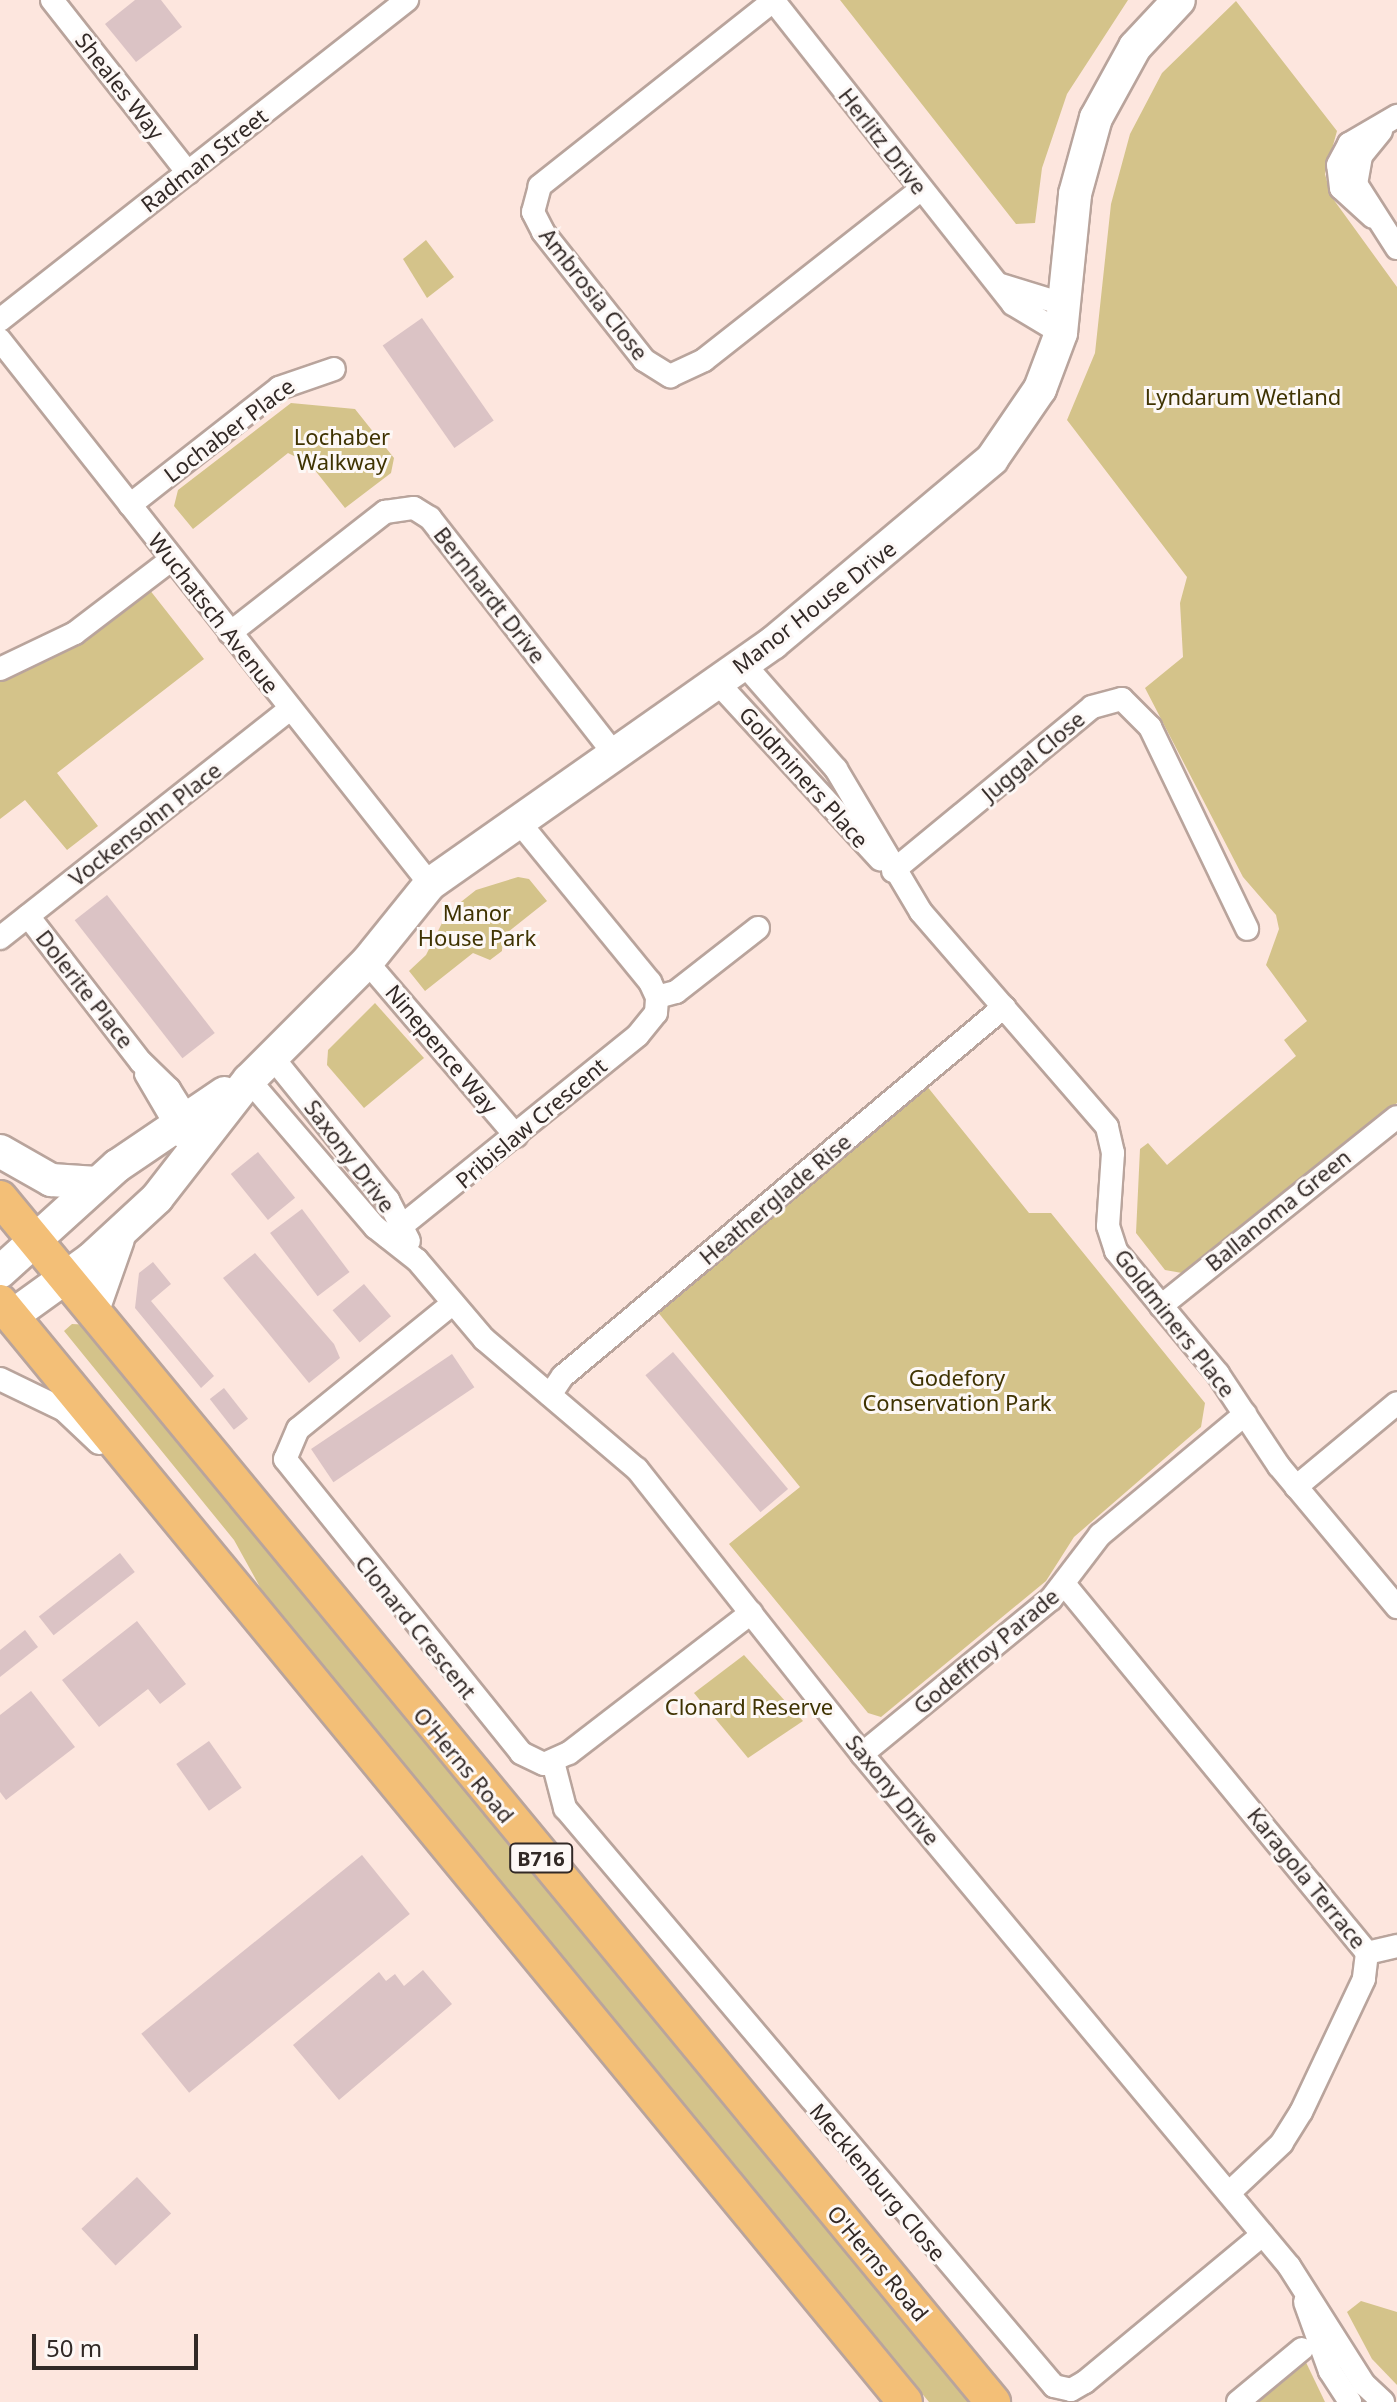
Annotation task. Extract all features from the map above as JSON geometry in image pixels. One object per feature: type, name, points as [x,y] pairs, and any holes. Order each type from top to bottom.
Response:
[{"type":"main road","name":"O'Herns Road","points":[[0,1198],[993,2402]]},
{"type":"main road","name":"B716","points":[[4,1315],[172,1513],[905,2402]]},
{"type":"street","name":"Sheales Way","points":[[52,0],[188,173]]},
{"type":"street","name":"Radman Street","points":[[0,320],[407,0]]},
{"type":"street","name":"Herlitz Drive","points":[[773,0],[993,281],[1064,319]]},
{"type":"street","name":"Ambrosia Close","points":[[773,0],[540,186],[533,212],[543,232],[644,360],[670,376],[704,360],[921,189]]},
{"type":"street","name":"Manor House Drive","points":[[0,1272],[97,1183],[187,1131],[249,1080],[367,962],[430,884],[520,823],[613,752],[744,664],[992,459],[1040,389],[1064,319],[1073,207],[1086,144],[1123,65],[1179,0]]},
{"type":"street","points":[[1390,122],[1349,144],[1338,165],[1341,188],[1373,217],[1397,248]]},
{"type":"street","name":"Wuchatsch Avenue","points":[[0,340],[430,884]]},
{"type":"street","name":"Lochaber Place","points":[[130,505],[279,388],[334,369]]},
{"type":"street","name":"Bernhardt Drive","points":[[230,633],[385,512],[414,508],[430,518],[613,752]]},
{"type":"street","points":[[0,669],[75,633],[172,559]]},
{"type":"street","name":"Goldminers Place","points":[[744,664],[836,769],[893,871]]},
{"type":"street","name":"Goldminers Place","points":[[717,682],[832,813],[893,871],[1107,1127],[1113,1153],[1111,1240],[1245,1414],[1296,1487],[1397,1607]]},
{"type":"street","name":"Juggal Close","points":[[893,871],[1092,707],[1122,699],[1150,727],[1231,884],[1247,929]]},
{"type":"street","name":"Vockensohn Place","points":[[0,938],[290,709]]},
{"type":"street","points":[[520,823],[657,997],[676,992],[758,928]]},
{"type":"street","name":"Dolerite Place","points":[[28,916],[141,1062],[187,1131]]},
{"type":"street","name":"Ninepence Way","points":[[367,962],[516,1136]]},
{"type":"street","name":"Pribislaw Crescent","points":[[395,1232],[646,1027],[657,997]]},
{"type":"street","name":"Heatherglade Rise","points":[[550,1395],[563,1376],[1004,1007]]},
{"type":"street","name":"Saxony Drive","points":[[273,1058],[388,1200],[395,1232]]},
{"type":"street","name":"Saxony Drive","points":[[249,1080],[395,1232],[452,1304],[550,1395],[637,1469],[862,1754],[1289,2266],[1364,2384],[1383,2402]]},
{"type":"street","name":"Ballanoma Green","points":[[1161,1306],[1397,1117]]},
{"type":"street","name":"Manor House Drive","points":[[4,1315],[66,1277],[122,1233],[187,1131]]},
{"type":"street","points":[[0,1151],[51,1180],[97,1183]]},
{"type":"street","points":[[93,1310],[122,1233]]},
{"type":"street","name":"Clonard Crescent","points":[[452,1304],[298,1429],[285,1459],[513,1745],[535,1762],[553,1762]]},
{"type":"street","points":[[0,1379],[64,1410],[172,1513]]},
{"type":"street","points":[[1296,1487],[1397,1403]]},
{"type":"street","name":"Godeffroy Parade","points":[[862,1754],[1065,1585],[1100,1535],[1245,1414]]},
{"type":"street","name":"Karagola Terrace","points":[[1065,1585],[1367,1953],[1364,1979],[1296,2121],[1269,2158],[1229,2193]]},
{"type":"street","points":[[553,1762],[751,1613]]},
{"type":"street","name":"Mecklenburg Close","points":[[553,1762],[565,1808],[1054,2386],[1071,2390],[1085,2382],[1263,2234]]},
{"type":"street","points":[[1367,1953],[1397,1946]]},
{"type":"street","name":"Saxony Drive","points":[[1289,2266],[1330,2371],[1350,2402]]},
{"type":"street","points":[[1238,2402],[1302,2349]]},
{"type":"green space","points":[[840,0],[1128,0],[1067,94],[1042,168],[1035,223],[1016,224]]},
{"type":"green space","name":"Lyndarum Wetland","points":[[1236,1],[1337,131],[1325,174],[1331,196],[1397,287],[1397,1103],[1182,1273],[1165,1270],[1136,1233],[1140,1149],[1148,1143],[1167,1165],[1296,1056],[1284,1040],[1307,1021],[1266,965],[1279,929],[1276,915],[1243,877],[1145,688],[1183,657],[1180,603],[1187,577],[1067,420],[1095,353],[1111,204],[1130,134],[1162,73]]},
{"type":"green space","points":[[426,240],[454,277],[427,298],[403,259]]},
{"type":"green space","name":"Lochaber Walkway","points":[[291,403],[355,409],[394,458],[391,473],[345,508],[310,464],[288,453],[193,529],[174,506],[178,490]]},
{"type":"green space","points":[[149,589],[204,659],[57,773],[98,826],[67,850],[25,800],[0,819],[0,679]]},
{"type":"green space","name":"Manor House Park","points":[[518,877],[529,879],[547,901],[503,936],[502,951],[490,960],[473,953],[425,991],[409,971],[426,955],[447,913],[476,890]]},
{"type":"green space","points":[[375,1003],[424,1058],[364,1108],[327,1065],[328,1050]]},
{"type":"green space","name":"Godefory Conservation Park","points":[[926,1085],[1029,1213],[1051,1213],[1205,1403],[1201,1427],[1074,1537],[1046,1581],[881,1717],[868,1713],[729,1544],[800,1487],[657,1311]]},
{"type":"green space","points":[[72,1324],[93,1325],[976,2402],[929,2402],[271,1607],[234,1540],[64,1331]]},
{"type":"green space","name":"Clonard Reserve","points":[[744,1655],[803,1721],[748,1758],[694,1693]]},
{"type":"green space","points":[[1361,2301],[1397,2312],[1397,2385],[1372,2359],[1347,2312]]},
{"type":"green space","points":[[1302,2354],[1325,2402],[1245,2402]]},
{"type":"building","points":[[135,0],[161,0],[182,27],[136,62],[105,24]]},
{"type":"building","points":[[422,318],[494,420],[454,448],[383,346]]},
{"type":"building","points":[[107,895],[215,1033],[182,1058],[75,920]]},
{"type":"building","points":[[258,1152],[295,1198],[268,1220],[231,1174]]},
{"type":"building","points":[[302,1209],[350,1272],[318,1296],[270,1233]]},
{"type":"building","points":[[255,1253],[334,1344],[340,1358],[309,1383],[223,1278]]},
{"type":"building","points":[[153,1262],[171,1284],[151,1301],[214,1376],[201,1388],[135,1308],[139,1273]]},
{"type":"building","points":[[364,1284],[391,1316],[360,1343],[333,1310]]},
{"type":"building","points":[[673,1352],[788,1489],[760,1512],[645,1375]]},
{"type":"building","points":[[452,1354],[474,1387],[333,1482],[311,1449]]},
{"type":"building","points":[[224,1388],[248,1419],[234,1430],[210,1399]]},
{"type":"building","points":[[120,1553],[135,1572],[54,1635],[39,1616]]},
{"type":"building","points":[[137,1621],[186,1684],[160,1704],[148,1689],[99,1727],[62,1680]]},
{"type":"building","points":[[25,1630],[38,1647],[0,1677],[0,1650]]},
{"type":"building","points":[[31,1691],[75,1747],[6,1800],[0,1792],[0,1715]]},
{"type":"building","points":[[209,1741],[242,1788],[209,1811],[176,1764]]},
{"type":"building","points":[[362,1855],[410,1914],[189,2093],[141,2034]]},
{"type":"building","points":[[423,1970],[452,2004],[339,2100],[293,2045],[379,1972],[386,1981],[395,1974],[404,1986]]},
{"type":"building","points":[[137,2177],[171,2214],[116,2265],[81,2229]]}]
